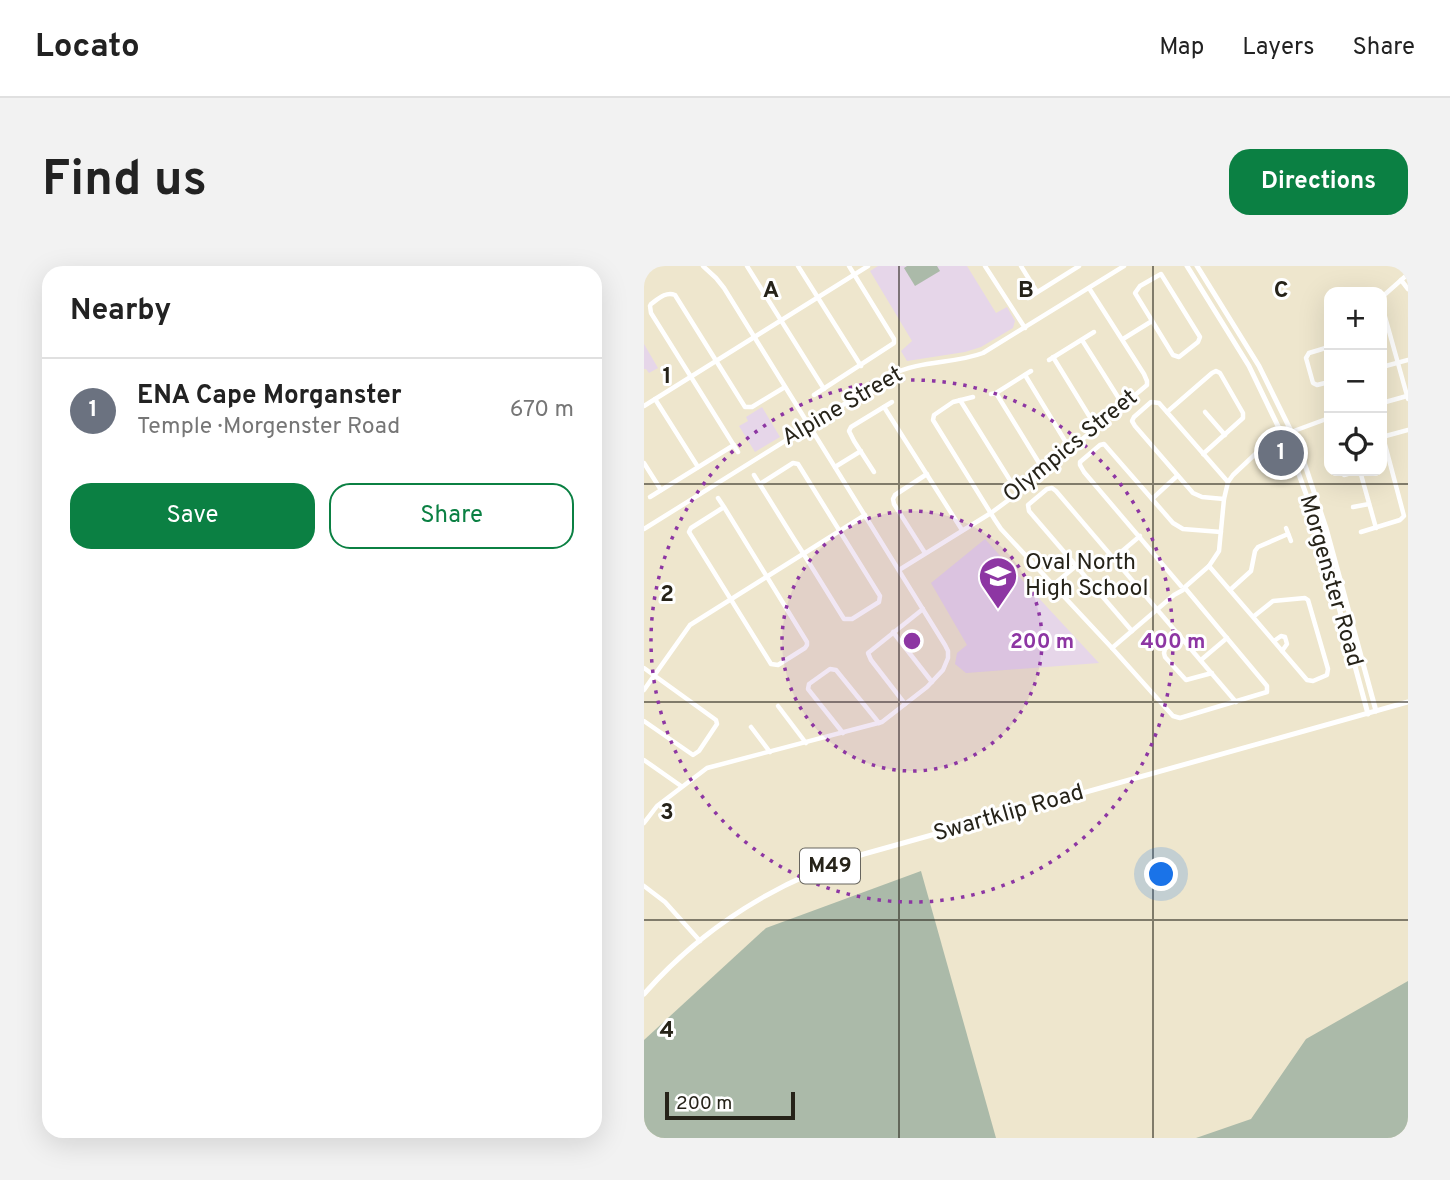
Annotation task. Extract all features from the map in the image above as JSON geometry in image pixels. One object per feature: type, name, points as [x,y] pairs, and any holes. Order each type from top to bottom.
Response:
[{"type":"main road","name":"Morgenster Road","points":[[1187,266],[1249,366],[1294,461],[1322,545],[1368,714]]},
{"type":"main road","name":"Morgenster Road","points":[[1197,266],[1259,366],[1293,431],[1315,493],[1377,711]]},
{"type":"main road","points":[[1271,441],[1283,444],[1294,461]]},
{"type":"main road","name":"Swartklip Road","points":[[644,994],[670,967],[736,913],[813,872],[850,858],[1408,702]]},
{"type":"street","points":[[644,823],[654,809],[707,768],[879,723],[932,682],[943,670],[948,658],[947,647],[720,282],[703,266]]},
{"type":"street","points":[[747,266],[824,389]]},
{"type":"street","points":[[798,266],[861,366]]},
{"type":"street","points":[[814,395],[891,347],[895,341],[849,266]]},
{"type":"street","points":[[644,406],[868,266]]},
{"type":"street","points":[[985,266],[1025,328]]},
{"type":"street","points":[[1021,266],[1038,292]]},
{"type":"street","name":"Alpine Street","points":[[646,528],[896,372],[979,354],[1124,266]]},
{"type":"street","points":[[1028,298],[1075,267]]},
{"type":"street","points":[[1161,274],[1200,334],[1200,339],[1181,356],[1175,357],[1152,321],[1135,291],[1161,274]]},
{"type":"street","points":[[1387,293],[1408,274]]},
{"type":"street","points":[[1401,280],[1408,289]]},
{"type":"street","name":"Olympics Street","points":[[899,570],[991,513],[1018,493],[1144,387],[1147,381],[1089,288]]},
{"type":"street","points":[[738,452],[650,310],[651,304],[667,294],[675,295],[745,407],[748,408],[785,387]]},
{"type":"street","points":[[1122,339],[1152,321]]},
{"type":"street","points":[[1387,324],[1408,397],[1387,402]]},
{"type":"street","points":[[1094,332],[1051,359],[1096,427]]},
{"type":"street","points":[[1082,340],[1123,405]]},
{"type":"street","points":[[1324,348],[1309,353],[1306,358],[1313,383],[1324,383]]},
{"type":"street","points":[[1387,366],[1408,360]]},
{"type":"street","points":[[1031,371],[994,394],[1044,471]]},
{"type":"street","points":[[1167,412],[1212,373],[1219,372],[1223,376],[1244,416],[1203,454]]},
{"type":"street","points":[[1025,375],[1071,449]]},
{"type":"street","points":[[972,397],[960,400],[934,415],[933,420],[1001,529],[1175,717],[1180,718],[1265,694],[1268,688],[1084,472],[1080,461],[1104,444],[1173,523],[1183,529],[1221,532]]},
{"type":"street","points":[[655,399],[698,467]]},
{"type":"street","points":[[960,400],[1018,493]]},
{"type":"street","points":[[1224,499],[1195,495],[1135,426],[1132,421],[1135,416],[1153,401],[1159,403],[1228,482]]},
{"type":"street","points":[[874,472],[850,435],[850,429],[892,402]]},
{"type":"street","points":[[884,407],[962,530]]},
{"type":"street","points":[[1205,412],[1225,435]]},
{"type":"street","points":[[1112,648],[1209,566],[1219,551],[1228,482],[1259,449],[1271,441],[1324,420]]},
{"type":"street","points":[[1387,436],[1408,430]]},
{"type":"street","points":[[650,497],[734,445]]},
{"type":"street","points":[[835,467],[861,451]]},
{"type":"street","points":[[1361,532],[1400,520],[1404,516],[1387,455]]},
{"type":"street","points":[[644,463],[661,490]]},
{"type":"street","points":[[754,475],[844,619],[852,619],[879,602],[881,598],[797,463],[760,484]]},
{"type":"street","points":[[925,553],[892,499],[927,474]]},
{"type":"street","points":[[1152,499],[1177,476]]},
{"type":"street","points":[[1361,476],[1376,528]]},
{"type":"street","points":[[1132,631],[1028,509],[1028,505],[1049,488],[1056,491],[1236,702]]},
{"type":"street","points":[[718,498],[724,507],[767,576],[807,642],[805,648],[775,666],[771,664],[689,532],[724,507]]},
{"type":"street","points":[[1353,508],[1369,504]]},
{"type":"street","points":[[644,690],[690,625],[865,515]]},
{"type":"street","points":[[644,521],[646,528]]},
{"type":"street","points":[[1230,590],[1251,572],[1258,547],[1287,531],[1291,541]]},
{"type":"street","points":[[1114,558],[1140,536]]},
{"type":"street","points":[[1053,585],[1076,566]]},
{"type":"street","points":[[1209,566],[1307,680],[1312,681],[1327,675],[1328,669],[1306,598],[1276,600],[1253,617]]},
{"type":"street","points":[[905,704],[868,655],[923,609]]},
{"type":"street","points":[[893,632],[932,682]]},
{"type":"street","points":[[1180,636],[1164,651],[1171,664],[1187,680],[1212,673]]},
{"type":"street","points":[[1274,641],[1282,636],[1286,639],[1287,644],[1282,651]]},
{"type":"street","points":[[1201,660],[1227,638]]},
{"type":"street","points":[[644,668],[716,720],[717,725],[697,754],[693,755],[644,721]]},
{"type":"street","points":[[842,733],[808,689],[809,684],[828,669],[836,670],[879,723]]},
{"type":"street","points":[[778,706],[806,743]]},
{"type":"street","points":[[751,727],[769,752]]},
{"type":"street","points":[[645,762],[681,786]]},
{"type":"street","points":[[644,886],[665,902],[700,941]]},
{"type":"shaded area","points":[[878,266],[967,266],[996,313],[1007,307],[1015,321],[1013,328],[981,347],[965,352],[907,361],[901,351],[912,341],[870,271]]},
{"type":"shaded area","points":[[644,344],[658,368],[649,373],[644,369]]},
{"type":"shaded area","points":[[762,407],[780,437],[755,452],[739,426],[748,421],[746,417]]},
{"type":"shaded area","name":"Oval North High School","points":[[985,539],[1099,663],[966,673],[955,664],[957,653],[967,645],[931,583]]},
{"type":"green space","points":[[937,266],[940,271],[915,286],[904,268]]},
{"type":"green space","points":[[921,871],[996,1138],[644,1138],[644,1040],[766,928]]},
{"type":"green space","points":[[1408,981],[1408,1138],[1196,1138],[1251,1119],[1306,1039]]},
{"type":"place","name":"ENA Cape Morganster","points":[[1281,453]]},
{"type":"place","name":"Oval North High School","points":[[998,610]]}]
